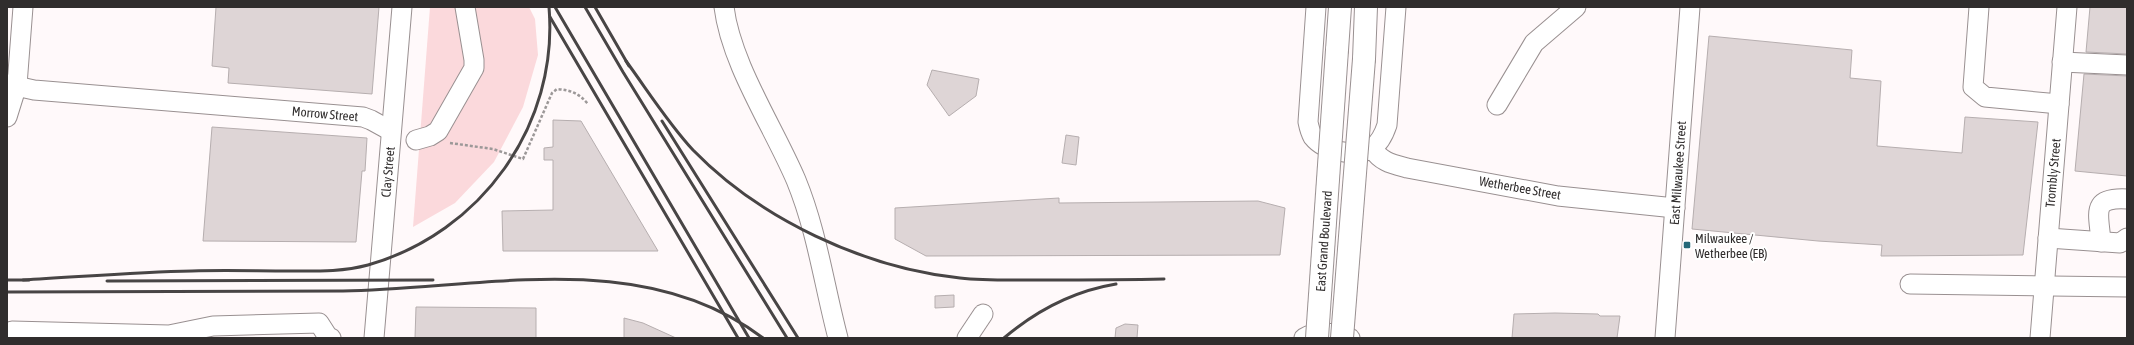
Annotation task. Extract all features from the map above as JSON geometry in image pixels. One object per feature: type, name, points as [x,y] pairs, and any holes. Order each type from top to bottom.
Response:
[{"type":"main road","name":"East Grand Boulevard","points":[[1317,338],[1340,7]]},
{"type":"main road","name":"East Grand Boulevard","points":[[1342,338],[1364,59],[1366,7]]},
{"type":"street","points":[[7,117],[23,7]]},
{"type":"street","name":"Clay Street","points":[[374,338],[391,131],[407,7]]},
{"type":"street","points":[[416,140],[430,136],[438,131],[474,68],[465,7]]},
{"type":"street","points":[[724,7],[729,33],[743,71],[796,180],[812,223],[838,338]]},
{"type":"street","points":[[1316,7],[1308,114],[1310,129],[1318,142],[1335,150],[1354,152],[1372,148],[1381,140],[1387,125],[1396,7]]},
{"type":"street","points":[[1497,105],[1534,43],[1576,7]]},
{"type":"street","name":"East Milwaukee Street","points":[[1665,338],[1690,7]]},
{"type":"street","points":[[1979,7],[1973,87],[1985,97],[2059,104]]},
{"type":"street","name":"Trombly Street","points":[[2040,338],[2067,7]]},
{"type":"street","points":[[2062,62],[2127,65]]},
{"type":"street","name":"Morrow Street","points":[[12,84],[34,90],[362,117],[372,120],[391,131]]},
{"type":"street","name":"Wetherbee Street","points":[[1372,148],[1377,155],[1388,164],[1407,168],[1558,196],[1675,208]]},
{"type":"street","points":[[2101,242],[2099,209],[2102,202],[2110,198],[2127,199]]},
{"type":"street","points":[[2048,238],[2120,243],[2127,238]]},
{"type":"street","points":[[1910,284],[2127,287]]},
{"type":"street","points":[[968,338],[982,314]]},
{"type":"street","points":[[12,331],[169,334],[213,326],[319,323],[328,337],[331,338]]},
{"type":"street","points":[[1304,338],[1321,333],[1350,338]]},
{"type":"path","points":[[448,143],[493,149],[523,159],[552,93],[557,90],[573,92],[582,97],[588,104]]},
{"type":"shaded area","points":[[430,7],[529,7],[535,19],[538,55],[523,107],[494,162],[455,203],[413,227]]},
{"type":"building","points":[[216,7],[379,7],[372,94],[228,83],[229,68],[212,66]]},
{"type":"building","points":[[2090,7],[2127,7],[2127,54],[2086,52]]},
{"type":"building","points":[[1709,36],[1852,50],[1850,78],[1881,81],[1877,146],[1962,153],[1965,117],[2038,122],[2023,255],[1881,256],[1882,245],[1818,241],[1692,229]]},
{"type":"building","points":[[932,70],[979,79],[976,96],[949,116],[927,85]]},
{"type":"building","points":[[2084,74],[2127,76],[2127,176],[2075,171]]},
{"type":"building","points":[[553,120],[581,121],[658,251],[503,251],[502,211],[553,210],[553,160],[544,160],[544,148],[553,147]]},
{"type":"building","points":[[212,127],[367,138],[365,171],[362,171],[356,242],[203,241]]},
{"type":"building","points":[[1066,135],[1079,137],[1076,165],[1062,163]]},
{"type":"building","points":[[1059,198],[1059,203],[1258,201],[1285,208],[1280,255],[926,256],[895,239],[895,208]]},
{"type":"building","points":[[954,295],[954,307],[935,308],[935,296]]},
{"type":"building","points":[[416,307],[536,308],[536,338],[415,338]]},
{"type":"building","points":[[1555,313],[1620,316],[1617,338],[1512,338],[1514,314]]},
{"type":"building","points":[[624,318],[643,323],[676,338],[624,338]]},
{"type":"building","points":[[1125,324],[1138,325],[1137,338],[1115,338],[1116,328]]},
{"type":"railway","points":[[23,280],[129,273],[338,270],[368,265],[409,250],[445,228],[478,200],[505,168],[526,132],[541,93],[549,51],[549,7]]},
{"type":"railway","points":[[555,7],[749,338]]},
{"type":"railway","points":[[585,7],[623,72],[787,338]]},
{"type":"railway","points":[[595,7],[629,66]]},
{"type":"railway","points":[[550,17],[738,338]]},
{"type":"railway","points":[[626,61],[684,140],[720,175],[749,198],[782,218],[816,236],[851,251],[887,263],[924,272],[970,279],[1164,279]]},
{"type":"railway","points":[[662,121],[798,338]]},
{"type":"railway","points":[[7,292],[343,291],[560,279],[614,282],[666,292],[716,309],[763,338]]},
{"type":"railway","points":[[7,280],[29,280]]},
{"type":"railway","points":[[107,281],[433,280]]},
{"type":"railway","points":[[1004,338],[1043,310],[1057,303],[1085,291],[1116,284]]},
{"type":"place","name":"Milwaukee / Wetherbee (EB)","points":[[1687,245]]}]
